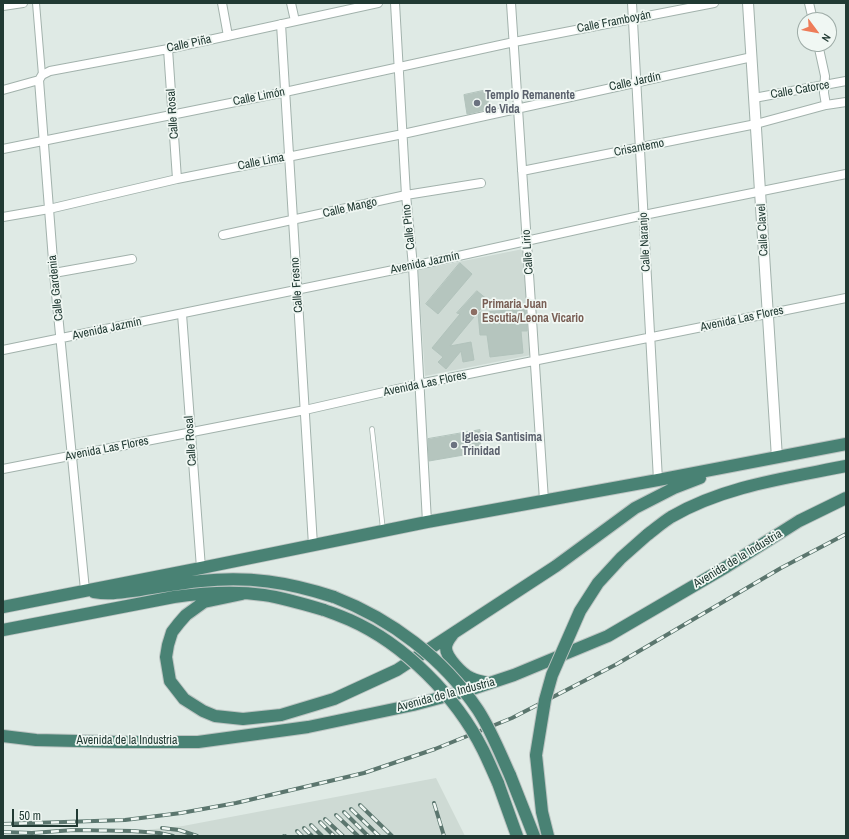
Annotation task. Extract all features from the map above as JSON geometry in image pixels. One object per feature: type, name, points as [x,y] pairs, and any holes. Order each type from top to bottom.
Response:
[{"type":"highway","points":[[3,606],[201,568],[427,522],[846,444]]},
{"type":"highway","points":[[242,594],[204,602],[194,608],[178,622],[172,632],[166,657],[170,681],[176,691],[189,703],[215,716],[243,719],[281,715],[334,699],[397,670],[556,566],[635,508],[674,488],[731,466]]},
{"type":"highway","points":[[548,836],[542,812],[536,755],[545,700],[552,675],[580,611],[598,583],[621,558],[647,535],[670,518],[694,505],[734,490],[846,466]]},
{"type":"highway","name":"Avenida de la Industria","points":[[3,736],[36,740],[198,742],[308,728],[413,705],[514,675],[608,636],[726,567],[799,521],[846,498]]},
{"type":"highway","points":[[85,590],[112,594],[200,581],[240,579],[262,580],[288,584],[334,597],[358,607],[380,619],[402,633],[438,662],[464,691],[478,710],[510,775],[534,836]]},
{"type":"highway","points":[[3,630],[196,594],[264,595],[297,602],[350,620],[373,632],[400,651],[421,668],[440,687],[471,729],[483,749],[498,783],[516,836]]},
{"type":"highway","points":[[453,633],[446,643],[447,653],[450,658],[471,679],[489,683]]},
{"type":"street","points":[[3,6],[23,3]]},
{"type":"street","name":"Calle Gardenia","points":[[36,3],[43,141],[54,272],[85,590]]},
{"type":"street","points":[[222,3],[228,36]]},
{"type":"street","points":[[291,3],[295,21]]},
{"type":"street","name":"Calle Piña","points":[[3,90],[40,78],[50,71],[168,49],[361,5],[378,3]]},
{"type":"street","name":"Calle Pino","points":[[395,3],[406,195],[413,266],[427,522]]},
{"type":"street","name":"Calle Lirio","points":[[511,3],[544,500]]},
{"type":"street","name":"Calle Naranjo","points":[[632,3],[658,480]]},
{"type":"street","name":"Calle Framboyán","points":[[514,42],[714,3]]},
{"type":"street","name":"Calle Clavel","points":[[748,3],[777,458]]},
{"type":"street","name":"Calle Fresno","points":[[281,24],[314,545]]},
{"type":"street","name":"Calle Limón","points":[[3,149],[285,92],[514,42]]},
{"type":"street","name":"Calle Rosal","points":[[168,49],[177,179]]},
{"type":"street","points":[[820,52],[825,76],[824,93],[826,105]]},
{"type":"street","name":"Calle Jardín","points":[[518,108],[752,57]]},
{"type":"street","name":"Calle Catorce","points":[[754,98],[846,81]]},
{"type":"street","name":"Calle Catorce","points":[[756,124],[826,105],[846,102]]},
{"type":"street","name":"Calle Lima","points":[[3,217],[49,209],[177,179],[403,134],[518,108]]},
{"type":"street","name":"Crisantemo","points":[[522,171],[756,124]]},
{"type":"street","name":"Avenida Jazmín","points":[[3,350],[413,266],[644,215],[846,174]]},
{"type":"street","name":"Calle Mango","points":[[223,235],[406,195],[481,182]]},
{"type":"street","points":[[54,272],[132,259]]},
{"type":"street","name":"Avenida Las Flores","points":[[3,469],[305,410],[419,384],[846,298]]},
{"type":"street","name":"Calle Rosal","points":[[182,314],[201,568]]},
{"type":"lane","points":[[372,429],[384,531]]},
{"type":"shaded area","name":"Primaria Juan Escutia/Leona Vicario","points":[[523,249],[531,355],[425,376],[418,270]]},
{"type":"shaded area","points":[[436,778],[465,836],[89,836],[183,826]]},
{"type":"building","name":"Templo Remanente de Vida","points":[[487,90],[489,109],[467,114],[464,95]]},
{"type":"building","points":[[460,263],[472,274],[438,314],[426,304]]},
{"type":"building","points":[[477,291],[488,300],[450,346],[471,342],[474,360],[463,362],[461,351],[446,369],[438,362],[443,357],[432,348],[460,314],[457,313]]},
{"type":"building","points":[[525,309],[527,331],[521,331],[523,353],[490,357],[487,335],[480,335],[478,313]]},
{"type":"building","name":"Iglesia Santisima Trinidad","points":[[480,430],[481,452],[429,461],[428,439]]},
{"type":"railway","points":[[3,824],[125,820],[181,813],[236,803],[364,773],[435,749],[512,718],[617,664],[781,568],[846,534]]},
{"type":"railway","points":[[434,803],[444,836]]},
{"type":"railway","points":[[360,805],[392,836]]},
{"type":"railway","points":[[351,809],[379,836]]},
{"type":"railway","points":[[344,812],[368,836]]},
{"type":"railway","points":[[336,815],[358,836]]},
{"type":"railway","points":[[325,819],[343,836]]},
{"type":"railway","points":[[320,822],[334,836]]},
{"type":"railway","points":[[311,825],[322,836]]},
{"type":"railway","points":[[162,828],[179,830],[197,836]]},
{"type":"railway","points":[[304,828],[312,836]]},
{"type":"railway","points":[[3,832],[32,833],[74,830],[132,831],[159,833],[173,836]]},
{"type":"railway","points":[[297,831],[302,836]]},
{"type":"place","name":"Templo Remanente de Vida","points":[[477,103]]},
{"type":"place","name":"Primaria Juan Escutia/Leona Vicario","points":[[474,312]]},
{"type":"place","name":"Iglesia Santisima Trinidad","points":[[454,445]]}]
